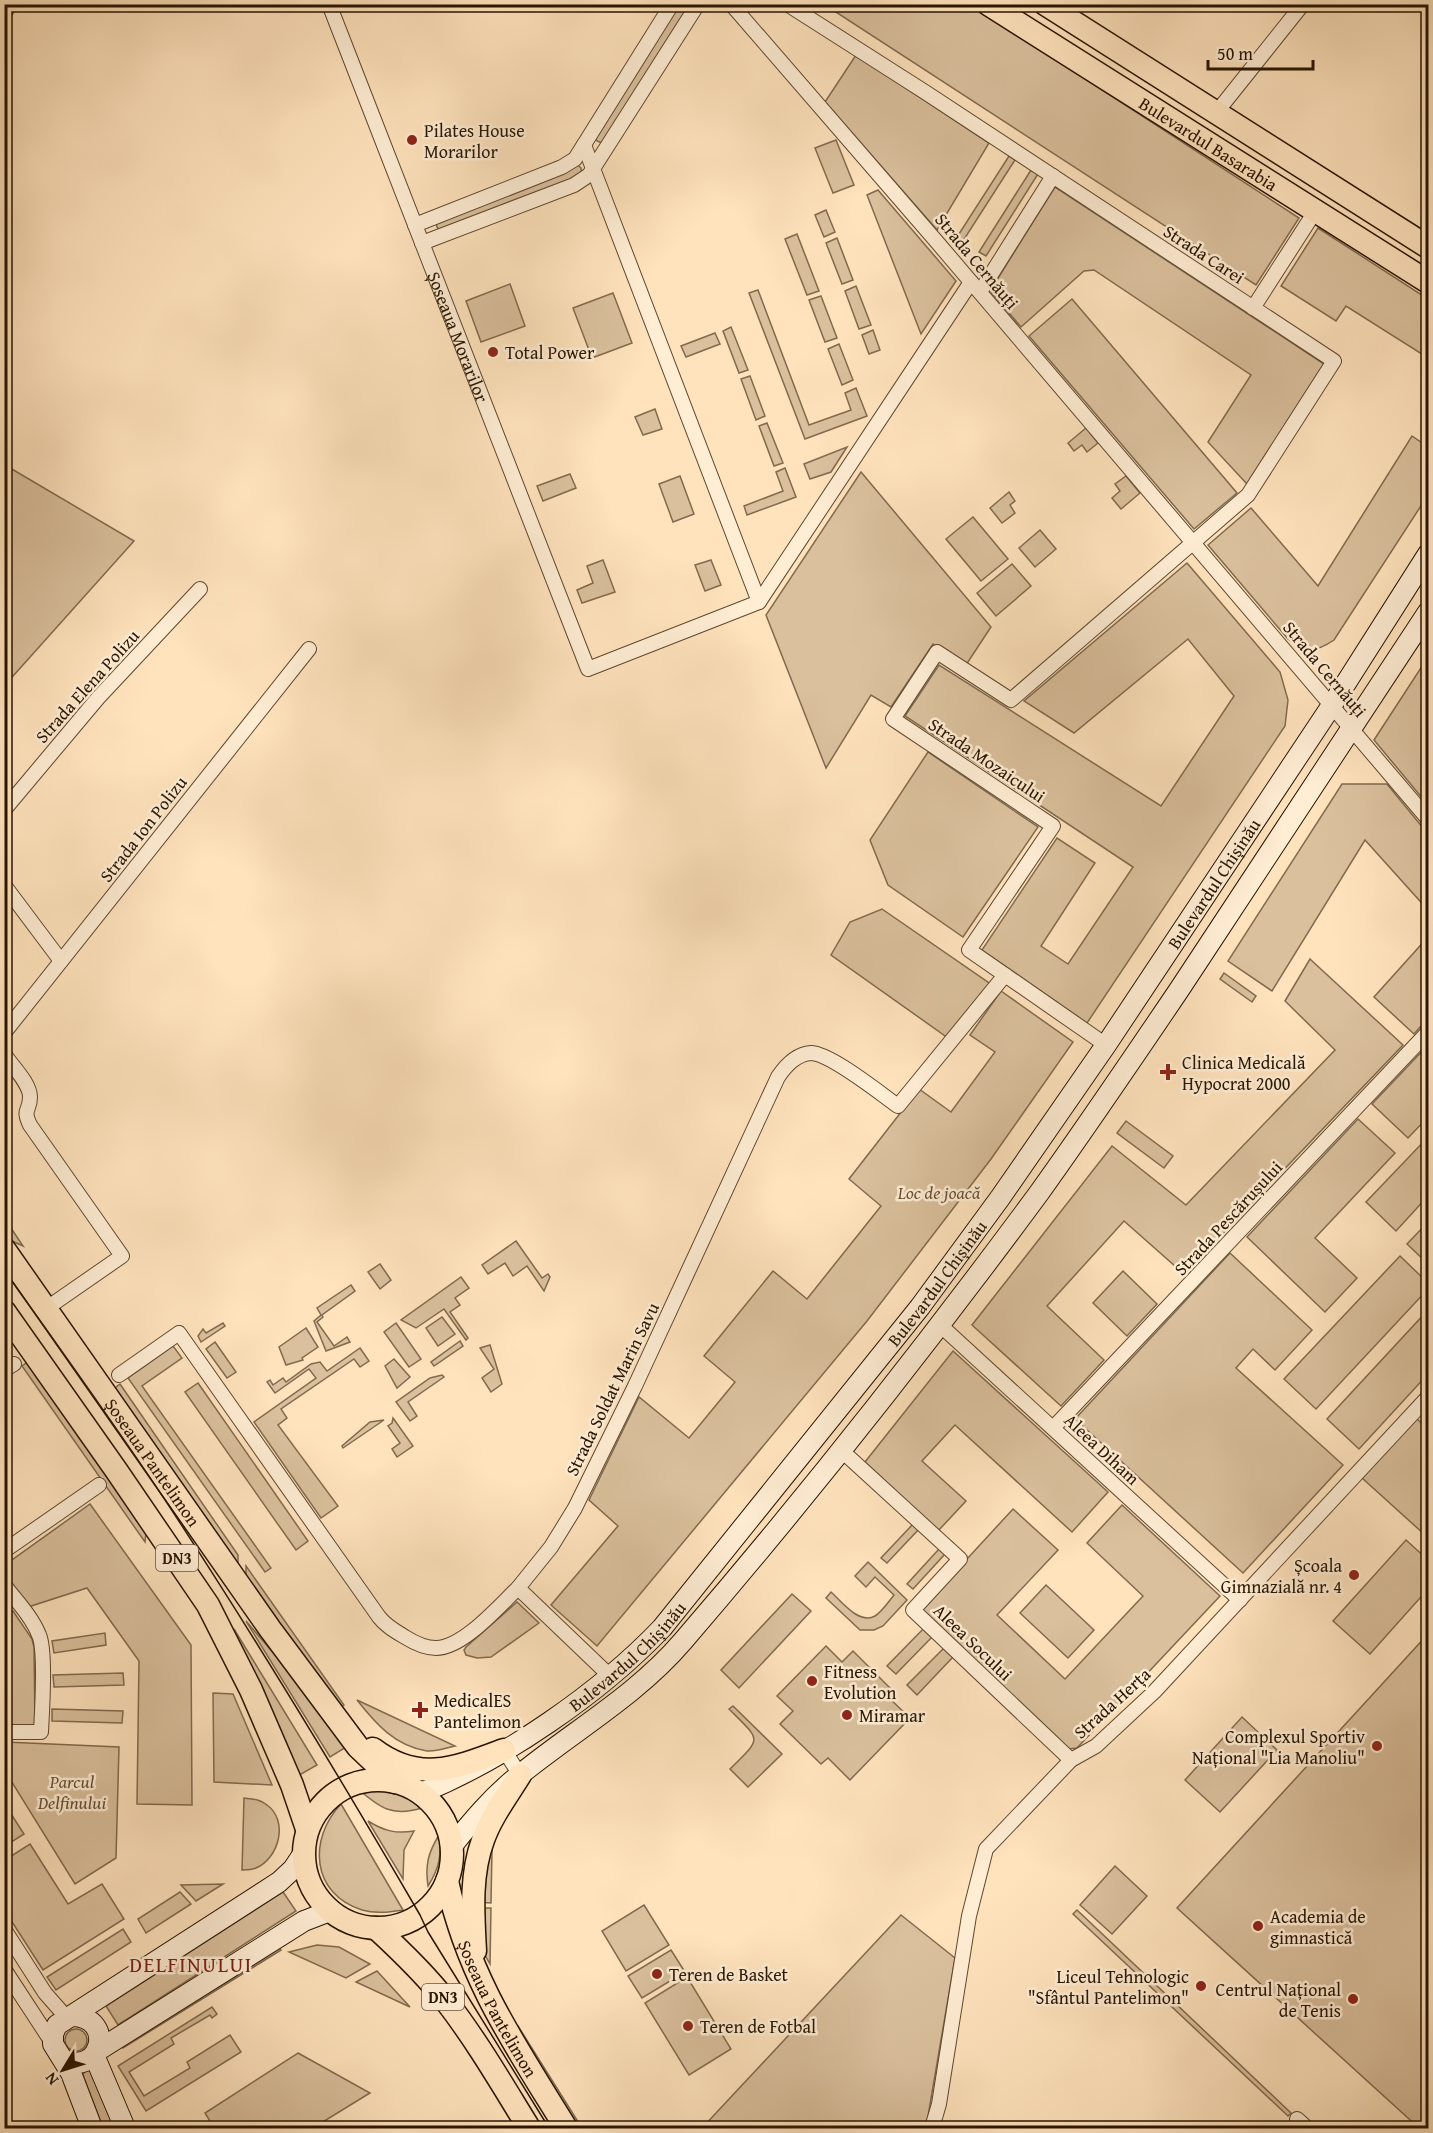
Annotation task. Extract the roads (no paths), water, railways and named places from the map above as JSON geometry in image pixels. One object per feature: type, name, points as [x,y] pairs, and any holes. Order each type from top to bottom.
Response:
[{"type":"main road","name":"Bulevardul Basarabia","points":[[988,4],[1428,282]]},
{"type":"main road","name":"Bulevardul Basarabia","points":[[1047,5],[1428,247]]},
{"type":"main road","name":"Bulevardul Chișinău","points":[[421,1793],[504,1750],[558,1715],[610,1676],[662,1628],[920,1306],[1007,1188],[1106,1046],[1332,705],[1428,554]]},
{"type":"main road","name":"Bulevardul Chișinău","points":[[452,1846],[481,1811],[520,1775],[627,1695],[660,1666],[756,1555],[841,1450],[939,1324],[1085,1128],[1428,612]]},
{"type":"main road","name":"Șoseaua Pantelimon","points":[[4,1249],[264,1621],[330,1711],[358,1747],[395,1782]]},
{"type":"main road","name":"Șoseaua Pantelimon","points":[[4,1311],[208,1605],[251,1690],[292,1785],[307,1828]]},
{"type":"main road","points":[[330,1711],[378,1752],[409,1768],[441,1770],[504,1750]]},
{"type":"main road","points":[[476,1974],[472,1905],[478,1855],[492,1819],[520,1775]]},
{"type":"main road","name":"DN3","points":[[370,1780],[395,1782],[421,1793],[436,1808],[445,1821],[452,1846],[452,1863],[447,1881],[438,1898],[420,1915],[405,1923],[376,1929],[359,1926],[330,1911],[315,1894],[309,1883],[303,1854],[307,1828],[317,1810],[327,1799],[344,1787],[370,1780]]},
{"type":"main road","points":[[92,2128],[81,2095],[58,2052],[55,2029],[70,2017],[279,1882],[293,1869],[303,1854]]},
{"type":"main road","name":"Șoseaua Pantelimon","points":[[447,1881],[455,1915],[476,1974],[501,2022],[566,2128]]},
{"type":"main road","points":[[58,2052],[79,2063],[88,2060],[95,2053],[304,1921],[330,1911]]},
{"type":"main road","name":"Șoseaua Pantelimon","points":[[376,1929],[424,1975],[446,2001],[529,2128]]},
{"type":"main road","points":[[70,2017],[85,2018],[95,2026],[99,2037],[95,2053],[125,2128]]},
{"type":"street","name":"Șoseaua Morarilor","points":[[329,4],[588,669],[759,602]]},
{"type":"street","points":[[415,225],[575,159],[672,4]]},
{"type":"street","points":[[422,243],[574,185],[589,175],[698,4]]},
{"type":"street","name":"Strada Cernăuți","points":[[731,4],[1428,819]]},
{"type":"street","name":"Strada Carei","points":[[787,4],[1334,361],[1248,495],[1193,543]]},
{"type":"street","points":[[1216,113],[1303,4]]},
{"type":"street","points":[[584,145],[759,602]]},
{"type":"street","points":[[759,602],[963,295],[989,277],[1053,176]]},
{"type":"street","points":[[1253,308],[1316,210]]},
{"type":"street","name":"Strada Mozaicului","points":[[1005,975],[969,950],[1053,826],[893,719],[937,652],[1011,700],[1193,543]]},
{"type":"street","name":"Strada Elena Polizu","points":[[4,810],[98,698],[200,589]]},
{"type":"street","name":"Strada Ion Polizu","points":[[4,1033],[309,649]]},
{"type":"street","points":[[4,885],[61,961]]},
{"type":"street","points":[[1005,975],[1106,1046]]},
{"type":"street","name":"Strada Soldat Marin Savu","points":[[119,1375],[179,1333],[379,1617],[390,1628],[409,1639],[435,1648],[447,1646],[462,1639],[518,1588],[551,1547],[575,1508],[635,1386],[784,1068],[800,1056],[810,1053],[818,1054],[835,1062],[898,1106],[1005,975]]},
{"type":"street","name":"Strada Pescărușului","points":[[1053,1428],[1428,1032]]},
{"type":"street","points":[[4,1054],[27,1086],[30,1097],[25,1113],[30,1125],[122,1256],[47,1308]]},
{"type":"street","name":"Aleea Diham","points":[[939,1324],[1240,1600]]},
{"type":"street","name":"Strada Herța","points":[[932,2128],[939,2104],[969,1916],[986,1850],[1071,1760],[1096,1746],[1146,1700],[1428,1396]]},
{"type":"street","name":"Aleea Socului","points":[[841,1450],[960,1559],[913,1610],[1071,1760]]},
{"type":"street","points":[[4,1551],[99,1485]]},
{"type":"street","points":[[4,1585],[39,1634],[42,1698],[41,1732],[4,1732]]},
{"type":"street","points":[[518,1588],[610,1676]]},
{"type":"street","points":[[504,1750],[520,1775]]},
{"type":"street","points":[[4,1929],[45,1993],[70,2017]]},
{"type":"street","points":[[4,1969],[58,2052]]},
{"type":"tram line","points":[[4,1270],[132,1451],[237,1612],[360,1813],[428,1932],[549,2128]]},
{"type":"place","name":"Pilates House Morarilor","points":[[412,140]]},
{"type":"place","name":"Total Power","points":[[493,352]]},
{"type":"place","name":"Clinica Medicală Hypocrat 2000","points":[[1168,1072]]},
{"type":"place","name":"Școala Gimnazială nr. 4","points":[[1354,1575]]},
{"type":"place","name":"Fitness Evolution","points":[[812,1681]]},
{"type":"place","name":"MedicalES Pantelimon","points":[[420,1710]]},
{"type":"place","name":"Miramar","points":[[847,1715]]},
{"type":"place","name":"Complexul Sportiv Național \"Lia Manoliu\"","points":[[1377,1746]]},
{"type":"place","name":"Academia de gimnastică","points":[[1258,1926]]},
{"type":"place","name":"Teren de Basket","points":[[657,1974]]},
{"type":"place","name":"Liceul Tehnologic \"Sfântul Pantelimon\"","points":[[1201,1986]]},
{"type":"place","name":"Centrul Național de Tenis","points":[[1353,1999]]},
{"type":"place","name":"Teren de Fotbal","points":[[688,2026]]},
{"type":"district","name":"DELFINULUI","points":[[191,1964]]},
{"type":"park label","name":"Loc de joacă","points":[[939,1192]]},
{"type":"park label","name":"Parcul Delfinului","points":[[72,1791]]}]
